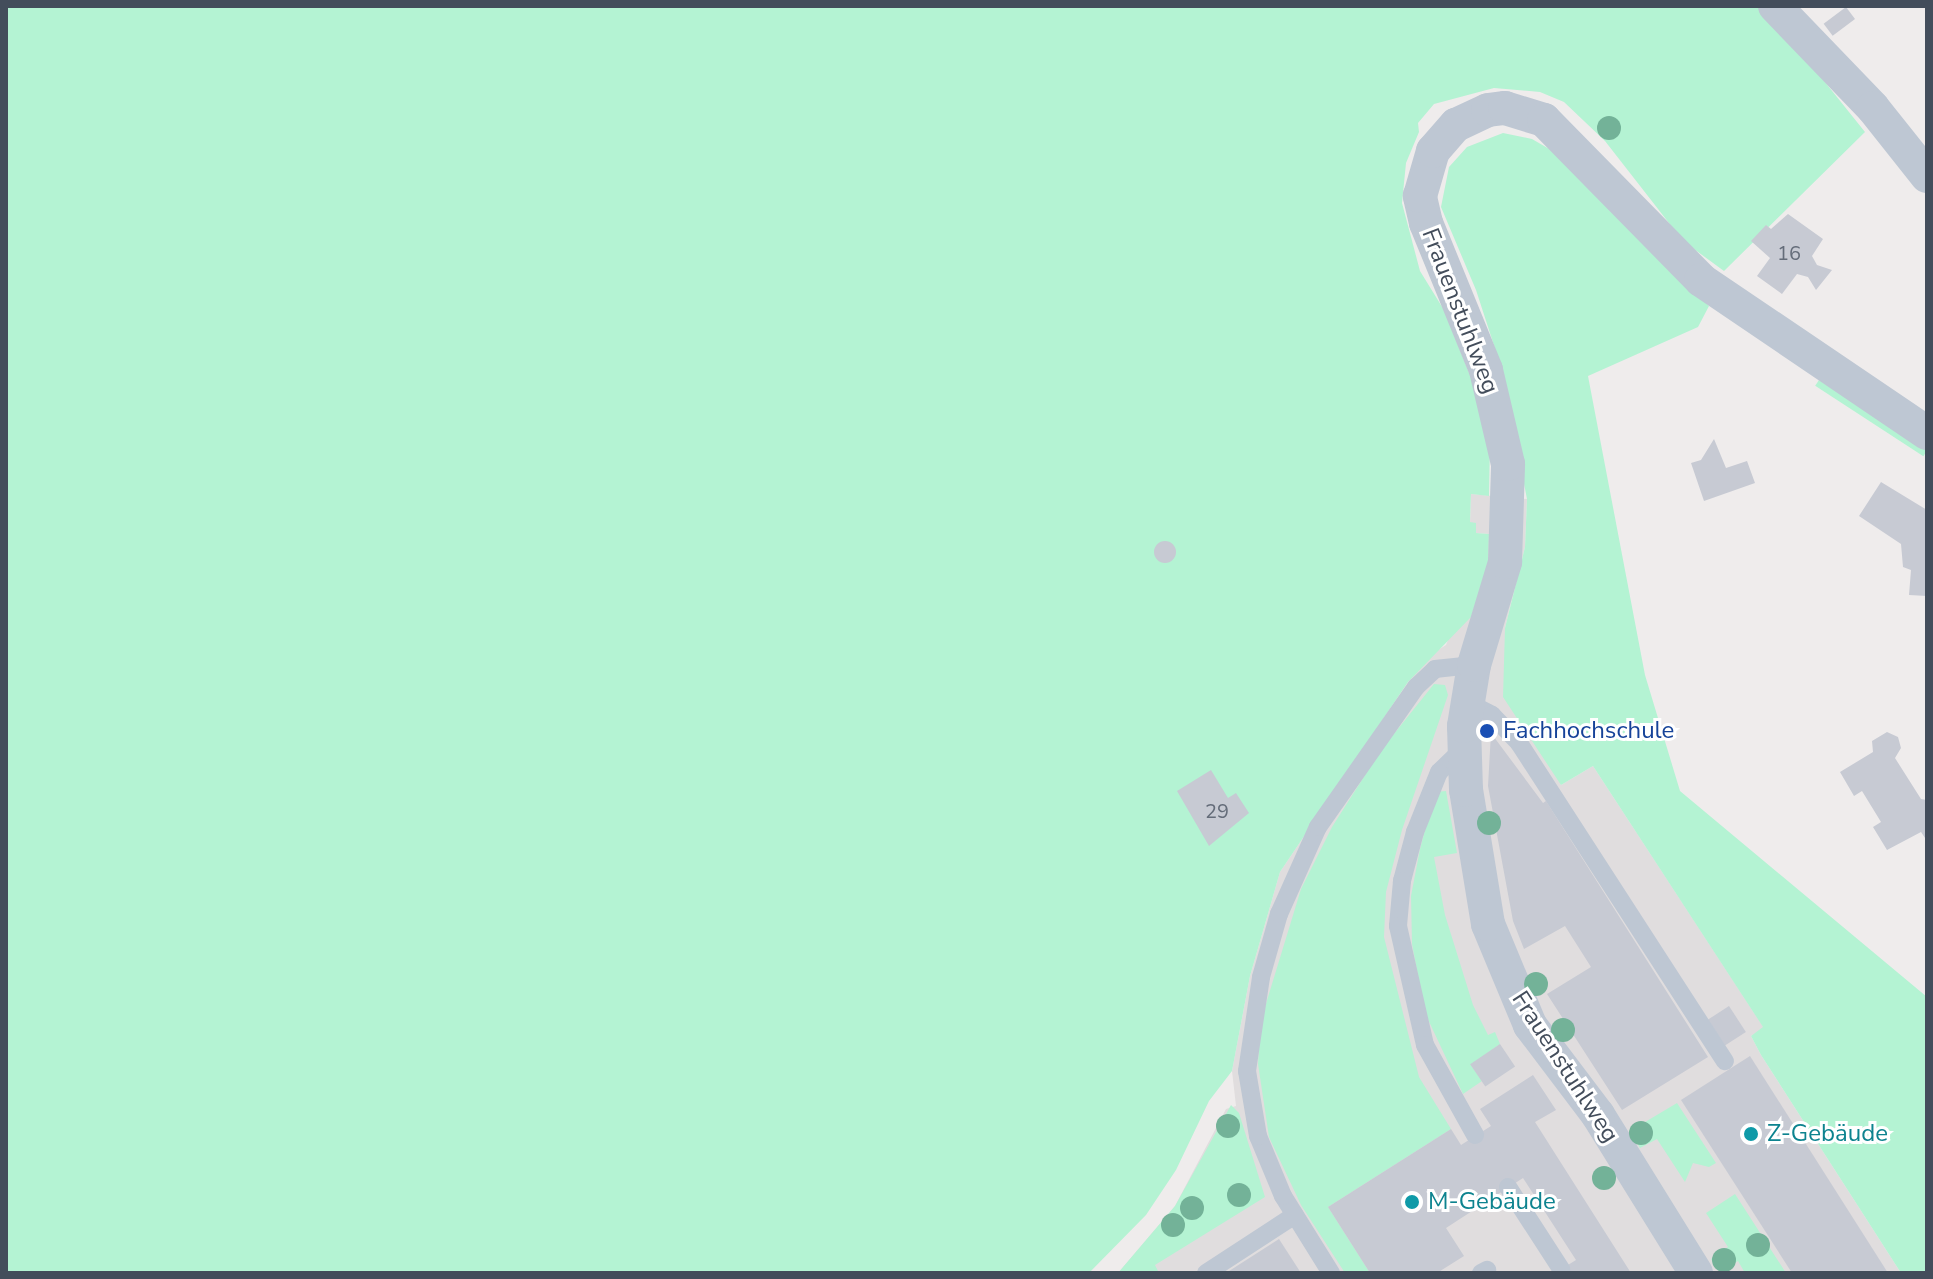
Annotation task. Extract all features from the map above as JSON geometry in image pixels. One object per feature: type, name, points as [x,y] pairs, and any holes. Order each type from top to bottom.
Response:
[{"type":"street","points":[[1775,6],[1873,108],[1927,176]]},
{"type":"street","name":"Frauenstuhlweg","points":[[1696,1273],[1598,1115],[1514,994],[1488,924],[1466,790],[1465,747],[1467,702],[1474,665],[1505,562],[1508,464],[1486,370],[1438,259],[1420,196],[1433,151],[1473,115],[1505,108],[1544,120],[1701,280],[1927,433]]},
{"type":"lane","points":[[1331,1273],[1271,1172],[1258,1136],[1247,1071],[1251,1021],[1270,940],[1318,827],[1416,687],[1435,669],[1474,665]]},
{"type":"lane","points":[[1467,702],[1492,715],[1519,743],[1725,1061]]},
{"type":"lane","points":[[1465,747],[1439,772],[1415,832],[1402,881],[1398,926],[1425,1045],[1475,1135]]},
{"type":"lane","points":[[1508,1187],[1561,1269]]},
{"type":"lane","points":[[1206,1273],[1295,1215]]},
{"type":"shaded area","points":[[1471,494],[1527,499],[1525,547],[1505,628],[1561,785],[1593,766],[1764,1028],[1751,1036],[1761,1055],[1901,1273],[1118,1273],[1175,1206],[1226,1109],[1236,1106],[1232,1071],[1250,976],[1280,872],[1408,682],[1427,657],[1446,645],[1489,534],[1476,533],[1470,523]]},
{"type":"green space","points":[[6,6],[1764,6],[1865,132],[1724,271],[1683,241],[1605,141],[1564,102],[1540,92],[1494,88],[1434,104],[1418,123],[1419,132],[1406,163],[1402,203],[1420,271],[1444,310],[1485,413],[1490,443],[1489,496],[1471,494],[1470,522],[1476,523],[1476,533],[1489,534],[1488,563],[1471,617],[1408,682],[1280,872],[1250,976],[1232,1071],[1209,1101],[1176,1170],[1146,1215],[1089,1273],[6,1273]]},
{"type":"green space","points":[[1503,133],[1532,139],[1551,150],[1709,306],[1698,327],[1588,376],[1645,675],[1680,791],[1927,997],[1927,1273],[1901,1273],[1761,1055],[1751,1036],[1763,1027],[1593,766],[1561,785],[1503,697],[1505,628],[1525,547],[1527,499],[1501,367],[1476,290],[1441,207],[1449,167],[1467,147]]},
{"type":"green space","points":[[1819,380],[1927,450],[1923,456],[1815,386]]},
{"type":"green space","points":[[1434,684],[1445,685],[1448,695],[1402,830],[1386,892],[1384,937],[1419,1077],[1451,1129],[1328,1207],[1370,1273],[1345,1273],[1301,1205],[1269,1137],[1258,1064],[1261,1020],[1301,889],[1332,827],[1381,750]]},
{"type":"green space","points":[[1446,791],[1457,853],[1434,857],[1445,915],[1473,1005],[1488,1035],[1495,1032],[1500,1044],[1471,1065],[1482,1081],[1463,1094],[1425,1013],[1412,944],[1411,896],[1420,849],[1435,792]]},
{"type":"green space","points":[[1677,1103],[1716,1163],[1709,1167],[1693,1163],[1685,1182],[1657,1139],[1640,1148],[1630,1131]]},
{"type":"green space","points":[[1231,1105],[1239,1113],[1265,1197],[1155,1265],[1159,1273],[1118,1273],[1175,1206]]},
{"type":"green space","points":[[1735,1194],[1786,1273],[1745,1273],[1738,1261],[1720,1272],[1711,1259],[1728,1247],[1706,1213]]},
{"type":"building","points":[[1846,7],[1855,19],[1833,36],[1824,24]]},
{"type":"building","points":[[1788,214],[1823,239],[1812,256],[1817,265],[1832,270],[1816,290],[1808,277],[1797,274],[1782,294],[1757,276],[1770,258],[1751,241],[1766,225],[1771,229]]},
{"type":"building","points":[[1714,439],[1726,468],[1747,461],[1755,483],[1704,501],[1691,463],[1701,460]]},
{"type":"building","points":[[1881,482],[1927,510],[1927,596],[1909,595],[1911,570],[1903,567],[1901,544],[1859,516]]},
{"type":"building","points":[[1165,541],[1173,544],[1176,552],[1173,560],[1165,563],[1157,560],[1154,552],[1157,544]]},
{"type":"building","points":[[1887,732],[1898,737],[1901,748],[1895,758],[1921,799],[1927,800],[1927,841],[1921,832],[1887,850],[1873,827],[1881,822],[1862,791],[1854,796],[1840,772],[1873,752],[1872,741]]},
{"type":"building","points":[[1491,733],[1543,803],[1546,801],[1708,1057],[1622,1110],[1547,994],[1591,967],[1565,926],[1524,949],[1513,921],[1488,786]]},
{"type":"building","points":[[1211,770],[1228,798],[1236,793],[1249,813],[1209,846],[1177,791]]},
{"type":"building","points":[[1729,1006],[1746,1032],[1725,1046],[1708,1020]]},
{"type":"building","points":[[1500,1044],[1515,1066],[1485,1087],[1470,1064]]},
{"type":"building","name":"Z-Gebäude","points":[[1750,1056],[1888,1273],[1792,1273],[1681,1100]]},
{"type":"building","name":"M-Gebäude","points":[[1533,1075],[1556,1110],[1535,1122],[1631,1273],[1555,1273],[1576,1260],[1523,1178],[1446,1228],[1464,1256],[1437,1273],[1370,1273],[1328,1207],[1451,1129],[1461,1145],[1491,1126],[1480,1109]]},
{"type":"building","points":[[1279,1239],[1301,1273],[1226,1273]]},
{"type":"place","name":"Fachhochschule","points":[[1487,731]]},
{"type":"place","name":"Z-Gebäude","points":[[1751,1134]]},
{"type":"place","name":"M-Gebäude","points":[[1412,1202]]}]
